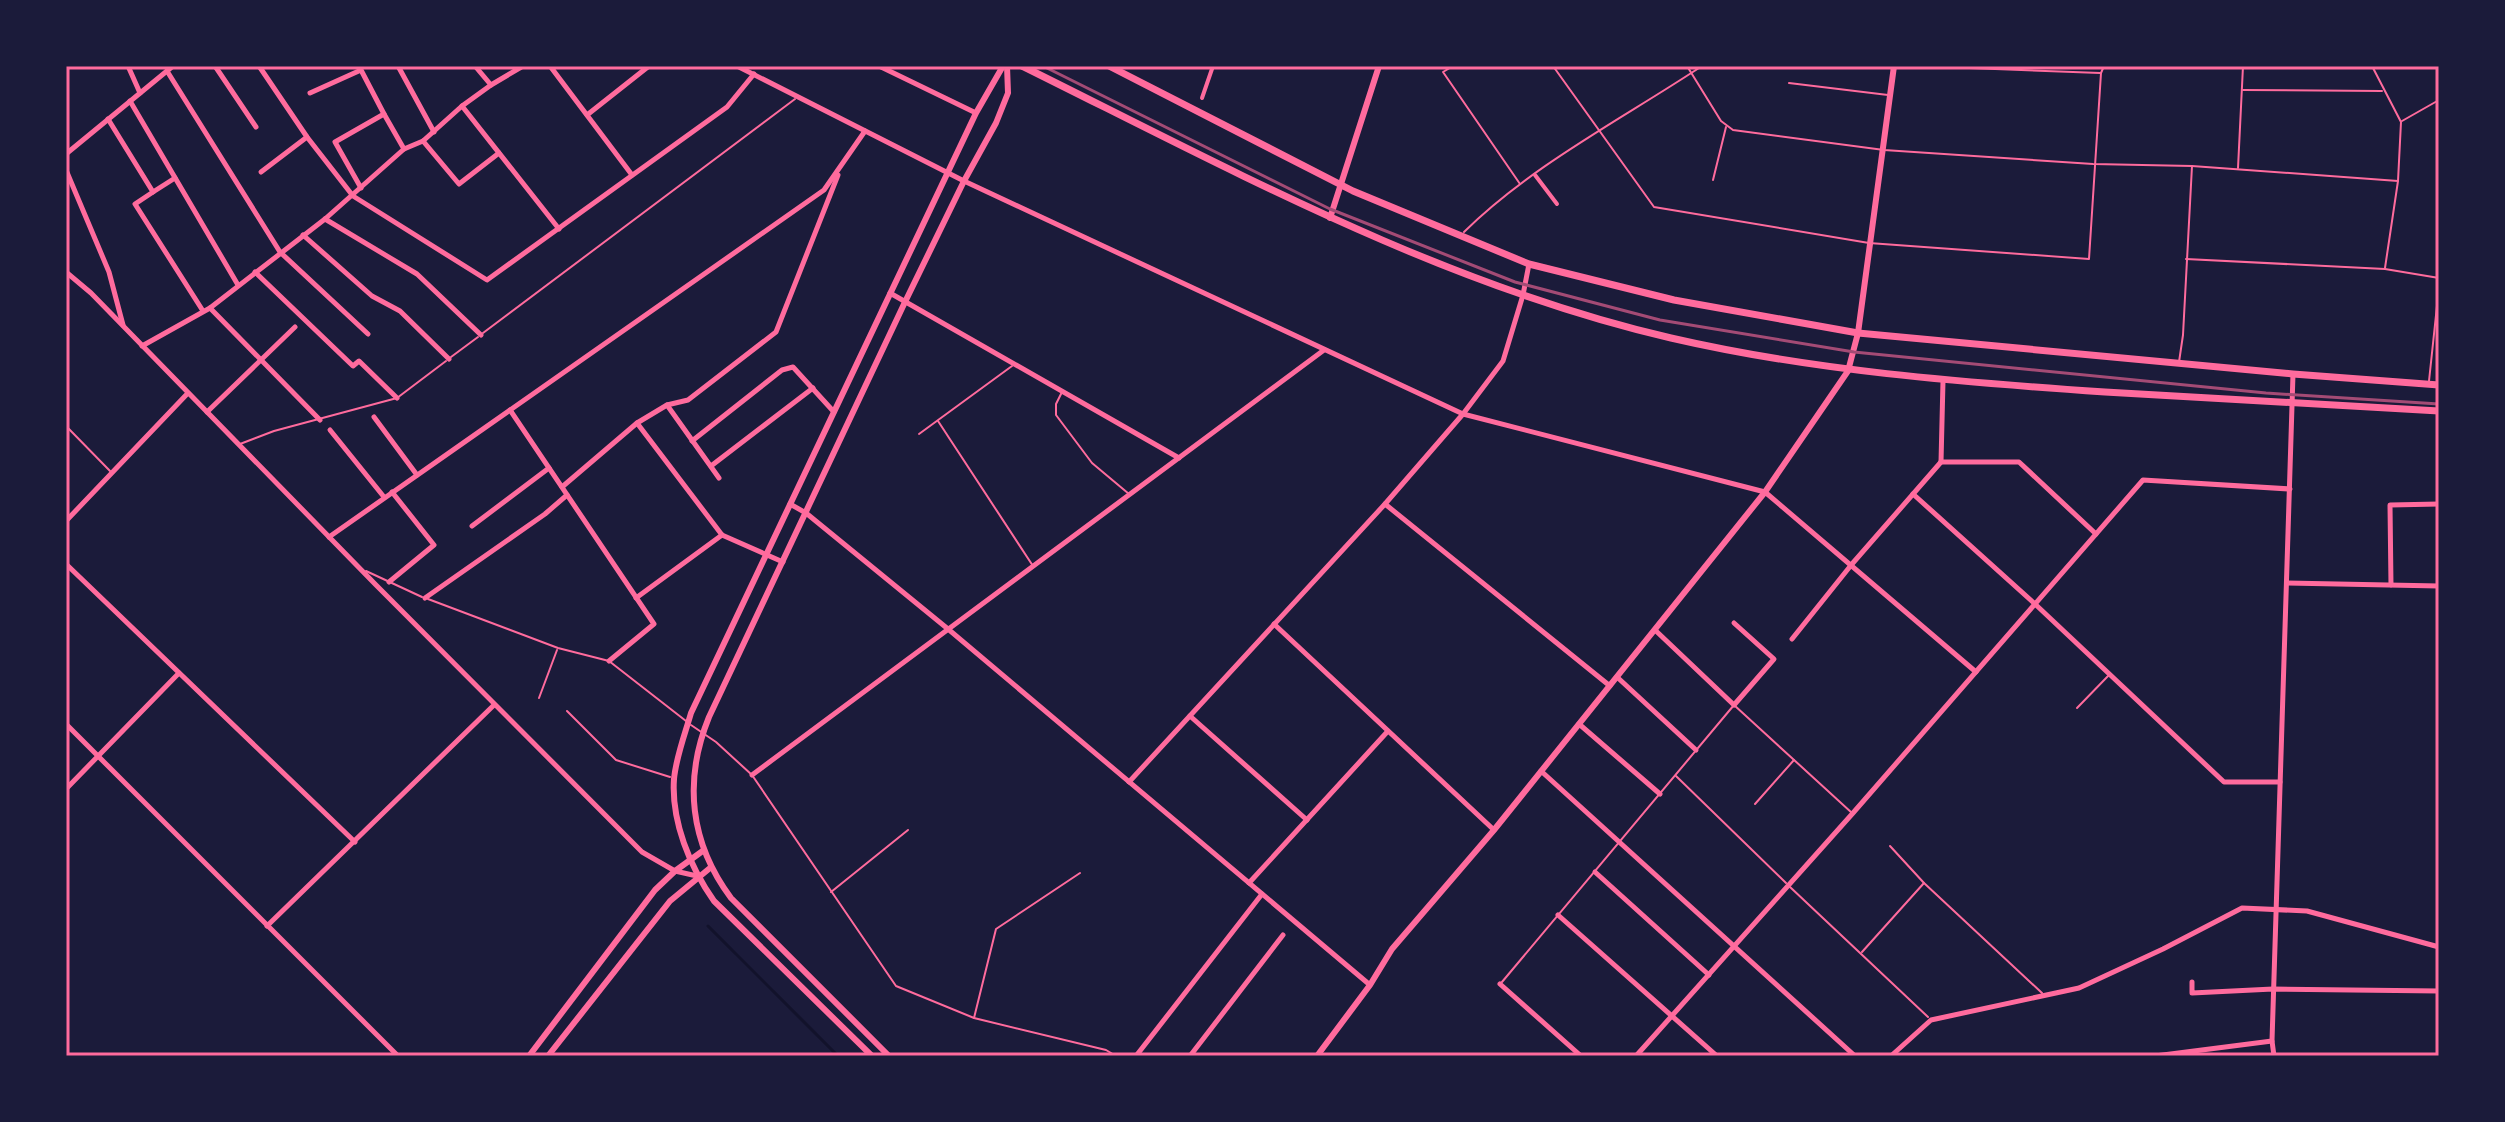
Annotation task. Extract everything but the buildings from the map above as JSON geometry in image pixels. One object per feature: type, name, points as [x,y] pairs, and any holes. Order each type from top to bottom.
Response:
[{"type":"main road","points":[[1022,66],[1330,218],[1523,295],[1670,338],[1848,371],[1943,381],[2439,411]]},
{"type":"main road","points":[[1109,66],[1340,184],[1529,264],[1674,300],[1858,333],[2439,385]]},
{"type":"street","points":[[128,66],[140,93]]},
{"type":"street","points":[[66,154],[173,66]]},
{"type":"street","points":[[215,66],[256,127]]},
{"type":"street","points":[[259,66],[307,137],[353,196],[487,280],[727,107],[754,74]]},
{"type":"street","points":[[398,66],[434,132]]},
{"type":"street","points":[[475,66],[491,85]]},
{"type":"street","points":[[142,346],[210,308],[325,219],[404,149],[423,141],[462,106],[523,66]]},
{"type":"street","points":[[550,66],[632,175]]},
{"type":"street","points":[[587,115],[649,66]]},
{"type":"street","points":[[737,66],[964,181],[1463,414],[1765,492],[1976,672]]},
{"type":"street","points":[[879,66],[976,113]]},
{"type":"street","points":[[872,1056],[714,901],[690,860],[677,816],[674,778],[688,723],[976,113],[1005,66]]},
{"type":"street","points":[[889,1056],[731,898],[710,868],[704,850],[695,813],[693,782],[703,733],[905,302],[996,123],[1008,93],[1005,66]]},
{"type":"street","points":[[1202,98],[1213,66]]},
{"type":"street","points":[[1330,218],[1379,66]]},
{"type":"street","points":[[1317,1056],[1370,985],[1392,949],[1494,830],[1765,492],[1848,371],[1858,333],[1894,66]]},
{"type":"street","points":[[310,93],[361,70],[404,149]]},
{"type":"street","points":[[167,71],[280,252],[368,334]]},
{"type":"street","points":[[130,101],[238,285]]},
{"type":"street","points":[[462,106],[559,229]]},
{"type":"street","points":[[361,188],[335,142],[384,114]]},
{"type":"street","points":[[108,119],[153,192]]},
{"type":"street","points":[[329,537],[824,190],[865,131]]},
{"type":"street","points":[[261,172],[307,137]]},
{"type":"street","points":[[423,141],[459,184],[499,153]]},
{"type":"street","points":[[66,170],[109,272],[123,326]]},
{"type":"street","points":[[562,487],[637,423],[667,405],[688,400],[776,332],[840,170]]},
{"type":"street","points":[[1535,175],[1557,204]]},
{"type":"street","points":[[175,178],[135,204],[203,311]]},
{"type":"street","points":[[325,219],[417,274],[481,335]]},
{"type":"street","points":[[303,235],[372,296],[400,311],[449,359]]},
{"type":"street","points":[[1129,782],[1385,504],[1463,414],[1503,361],[1529,264]]},
{"type":"street","points":[[66,272],[81,283],[642,852],[675,871],[697,876]]},
{"type":"street","points":[[255,272],[353,366],[359,361],[397,398]]},
{"type":"street","points":[[890,293],[1179,458]]},
{"type":"street","points":[[210,308],[320,420]]},
{"type":"street","points":[[207,412],[295,327]]},
{"type":"street","points":[[752,775],[1324,350]]},
{"type":"street","points":[[692,441],[782,370],[793,367],[834,412]]},
{"type":"street","points":[[2274,1056],[2273,989],[2293,374]]},
{"type":"street","points":[[1792,639],[1941,462],[1943,381]]},
{"type":"street","points":[[711,466],[813,388]]},
{"type":"street","points":[[66,521],[188,393]]},
{"type":"street","points":[[667,405],[719,478]]},
{"type":"street","points":[[510,410],[654,624],[609,661]]},
{"type":"street","points":[[374,417],[417,475]]},
{"type":"street","points":[[637,423],[722,535],[783,562]]},
{"type":"street","points":[[330,430],[384,497]]},
{"type":"street","points":[[1941,462],[2019,462],[2096,534]]},
{"type":"street","points":[[472,526],[549,468]]},
{"type":"street","points":[[1636,1056],[1789,886],[2143,480],[2290,489]]},
{"type":"street","points":[[389,582],[434,545],[392,492]]},
{"type":"street","points":[[1913,494],[2224,782],[2280,782]]},
{"type":"street","points":[[425,598],[545,514],[567,495]]},
{"type":"street","points":[[790,504],[806,513],[948,629],[1370,985]]},
{"type":"street","points":[[1385,504],[1610,686]]},
{"type":"street","points":[[2391,585],[2390,505],[2439,504]]},
{"type":"street","points":[[636,598],[722,535]]},
{"type":"street","points":[[66,564],[355,842]]},
{"type":"street","points":[[2287,583],[2439,586]]},
{"type":"street","points":[[1655,630],[1734,705],[1774,659],[1734,623]]},
{"type":"street","points":[[1274,624],[1494,830]]},
{"type":"street","points":[[66,789],[179,673]]},
{"type":"street","points":[[1617,677],[1696,750]]},
{"type":"street","points":[[267,926],[494,705]]},
{"type":"street","points":[[1190,716],[1307,820]]},
{"type":"street","points":[[66,724],[398,1056]]},
{"type":"street","points":[[1579,724],[1660,794]]},
{"type":"street","points":[[1249,883],[1388,731]]},
{"type":"street","points":[[1541,771],[1855,1056]]},
{"type":"street","points":[[529,1056],[655,890],[704,850]]},
{"type":"street","points":[[548,1056],[670,901],[710,868]]},
{"type":"street","points":[[1595,872],[1709,975]]},
{"type":"street","points":[[1136,1056],[1262,894]]},
{"type":"street","points":[[1891,1056],[1931,1020],[2079,988],[2242,908],[2307,911],[2439,947]]},
{"type":"street","points":[[1558,915],[1717,1056]]},
{"type":"street","points":[[1190,1056],[1283,935]]},
{"type":"street","points":[[2192,982],[2192,993],[2273,989],[2439,991]]},
{"type":"street","points":[[1500,984],[1581,1056]]},
{"type":"street","points":[[2155,1056],[2272,1041]]},
{"type":"lane","points":[[1453,66],[1443,72],[1521,185]]},
{"type":"lane","points":[[1553,66],[1654,207],[1869,243],[2089,259],[2093,164],[2104,66]]},
{"type":"lane","points":[[1687,66],[1726,127],[1713,180]]},
{"type":"lane","points":[[1460,235],[1521,185],[1598,131],[1702,66]]},
{"type":"lane","points":[[1917,66],[2101,73]]},
{"type":"lane","points":[[2238,169],[2243,66]]},
{"type":"lane","points":[[2372,66],[2401,122],[2398,181],[2385,269]]},
{"type":"lane","points":[[1789,83],[1891,95]]},
{"type":"lane","points":[[2243,90],[2384,91]]},
{"type":"lane","points":[[239,445],[274,431],[397,398],[798,97]]},
{"type":"lane","points":[[2401,122],[2439,100]]},
{"type":"lane","points":[[1726,127],[1884,150],[2093,164],[2192,166],[2398,181]]},
{"type":"lane","points":[[2179,363],[2192,166]]},
{"type":"lane","points":[[2186,259],[2385,269],[2439,278]]},
{"type":"lane","points":[[2429,384],[2439,287]]},
{"type":"lane","points":[[919,434],[1014,364]]},
{"type":"lane","points":[[1062,392],[1056,404],[1056,415],[1092,463],[1130,495]]},
{"type":"lane","points":[[938,421],[1033,567]]},
{"type":"lane","points":[[66,426],[112,473]]},
{"type":"lane","points":[[358,567],[425,598],[558,648],[609,661],[703,733],[752,775],[896,986],[974,1018],[1106,1050],[1116,1056]]},
{"type":"lane","points":[[539,698],[558,648]]},
{"type":"lane","points":[[2077,708],[2110,674]]},
{"type":"lane","points":[[1500,984],[1734,705],[1853,813]]},
{"type":"lane","points":[[567,711],[616,760],[674,778]]},
{"type":"lane","points":[[1755,804],[1794,760]]},
{"type":"lane","points":[[1675,775],[1931,1020]]},
{"type":"lane","points":[[830,893],[908,830]]},
{"type":"lane","points":[[1890,846],[1924,883],[2046,996]]},
{"type":"lane","points":[[974,1018],[996,929],[1080,873]]},
{"type":"lane","points":[[1860,953],[1924,883]]},
{"type":"waterway","points":[[708,926],[838,1056]]},
{"type":"railway","points":[[1043,66],[1330,209],[1515,282],[1660,320],[1854,352],[2266,393],[2439,404]]}]
